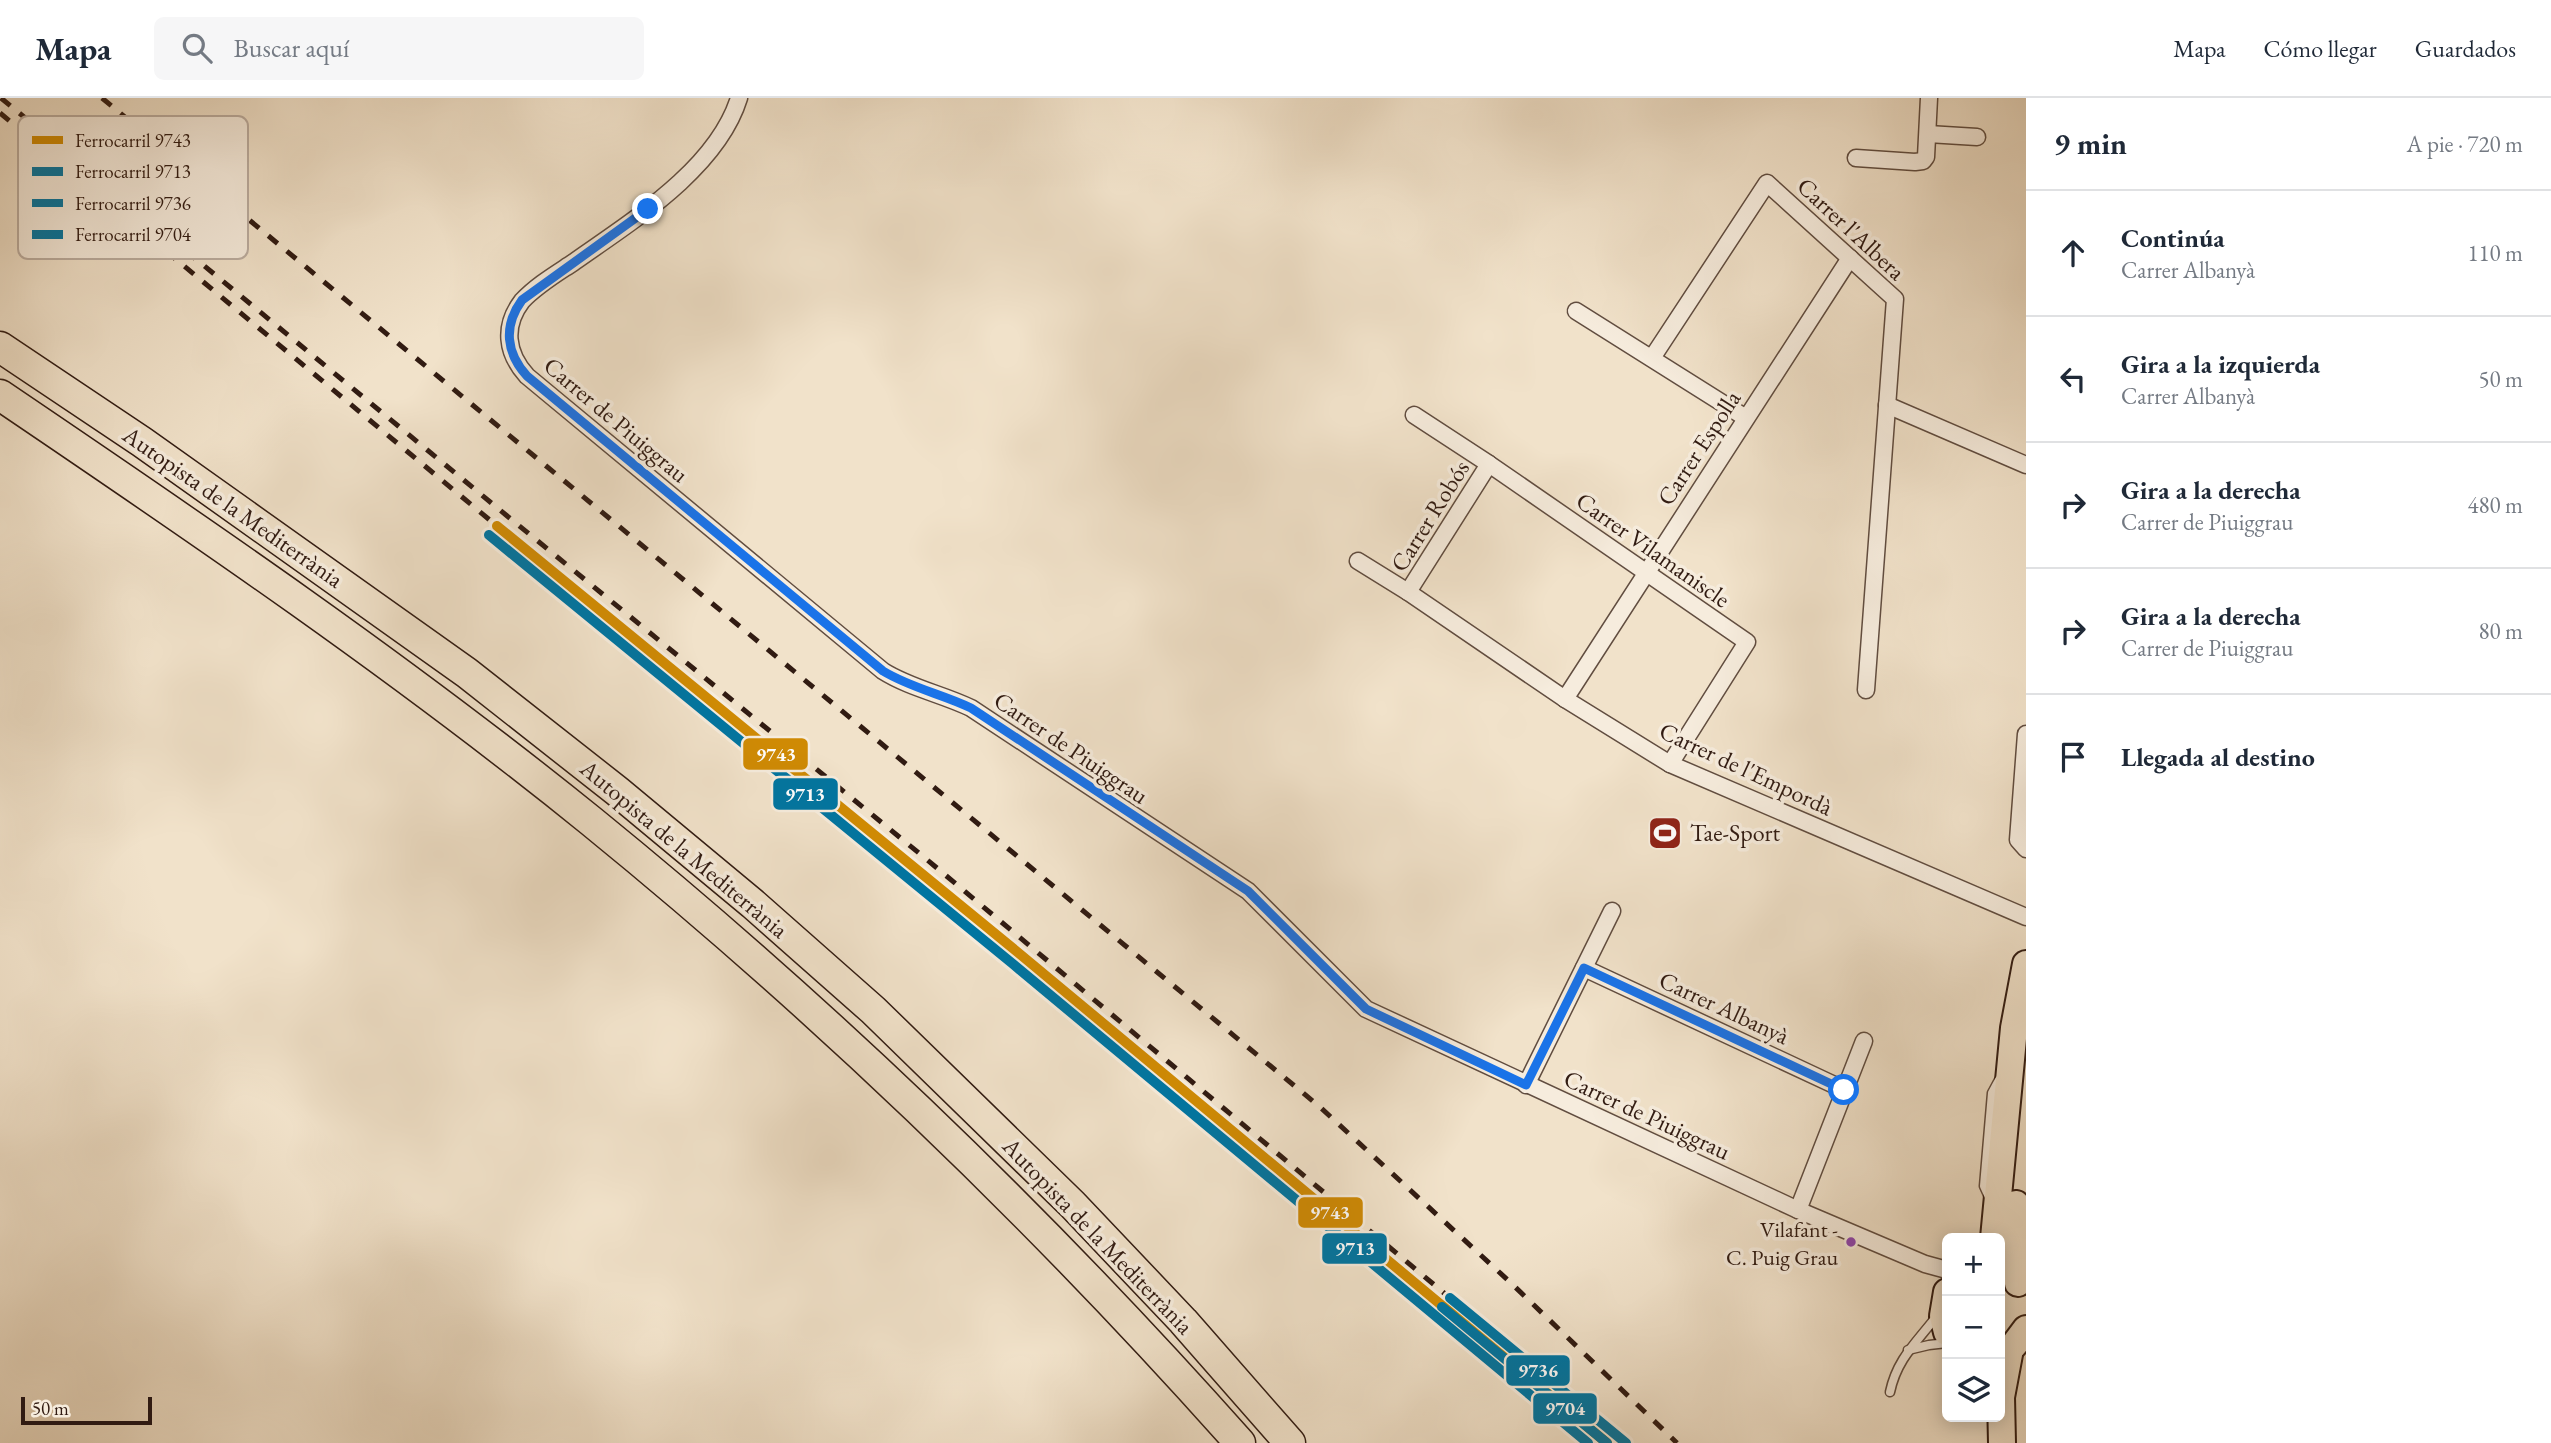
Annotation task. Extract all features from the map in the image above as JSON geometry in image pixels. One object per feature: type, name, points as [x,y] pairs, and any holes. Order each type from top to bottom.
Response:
[{"type":"highway","name":"Autopista de la Mediterrània","points":[[0,347],[311,560],[467,673],[617,791],[753,904],[873,1010],[1073,1205],[1183,1321],[1290,1443]]},
{"type":"highway","name":"Autopista de la Mediterrània","points":[[0,395],[288,592],[441,705],[589,820],[726,933],[844,1037],[1048,1234],[1154,1346],[1240,1443]]},
{"type":"main road","points":[[2019,1287],[2007,1214],[2019,1048],[2014,1028],[2026,964]]},
{"type":"main road","points":[[2002,1443],[2001,1397],[2017,1338]]},
{"type":"main road","points":[[1986,1443],[1987,1422]]},
{"type":"street","name":"Carrer de Piuiggrau","points":[[739,98],[734,117],[725,132],[678,183],[648,209],[522,300],[514,310],[509,333],[512,356],[519,367],[883,671],[912,686],[971,708],[1248,891],[1366,1009],[1798,1210],[1924,1264],[1942,1269]]},
{"type":"street","points":[[1856,158],[1919,162],[1926,156],[1929,98]]},
{"type":"street","points":[[1927,134],[1977,136]]},
{"type":"street","name":"Carrer l'Albera","points":[[1652,358],[1767,183],[1895,299],[1866,690]]},
{"type":"street","name":"Carrer Espolla","points":[[1565,699],[1850,258]]},
{"type":"street","points":[[1576,311],[1746,418]]},
{"type":"street","points":[[1887,405],[2026,465]]},
{"type":"street","name":"Carrer Vilamaniscle","points":[[1414,415],[1747,642],[1670,764]]},
{"type":"street","name":"Carrer Robós","points":[[1408,592],[1489,464]]},
{"type":"street","name":"Carrer de l'Empordà","points":[[1358,561],[1565,699],[1670,764],[2026,917]]},
{"type":"street","points":[[2026,734],[2018,840],[2026,849]]},
{"type":"street","points":[[1526,1085],[1612,911]]},
{"type":"street","name":"Carrer Albanyà","points":[[1584,968],[1844,1090]]},
{"type":"street","points":[[1798,1210],[1864,1041]]},
{"type":"street","points":[[1924,1264],[1942,1302]]},
{"type":"lane","points":[[1889,1392],[1894,1372],[1908,1350],[1942,1311]]},
{"type":"lane","points":[[1908,1350],[1942,1344]]},
{"type":"railway","points":[[1,98],[23,116]]},
{"type":"railway","points":[[102,98],[124,116]]},
{"type":"railway","points":[[0,113],[18,128]]},
{"type":"railway","points":[[248,219],[1320,1107],[1511,1283],[1677,1443]]},
{"type":"railway","points":[[176,259],[497,526]]},
{"type":"railway","points":[[196,259],[925,858],[1450,1298]]},
{"type":"rail line","name":"9743","points":[[497,526],[1021,955],[1607,1443]]},
{"type":"rail line","name":"9713","points":[[489,535],[1013,964],[1588,1443]]},
{"type":"rail line","name":"9736","points":[[1450,1298],[1626,1443]]},
{"type":"rail line","name":"9704","points":[[1442,1307],[1607,1443]]},
{"type":"place","name":"Tae-Sport","points":[[1665,833]]},
{"type":"place","name":"Vilafant - C. Puig Grau","points":[[1851,1242]]},
{"type":"route","points":[[648,209],[522,300],[510,321],[509,344],[512,356],[527,376],[883,671],[912,686],[971,708],[1248,891],[1366,1009],[1526,1085],[1584,968],[1844,1090]]}]
